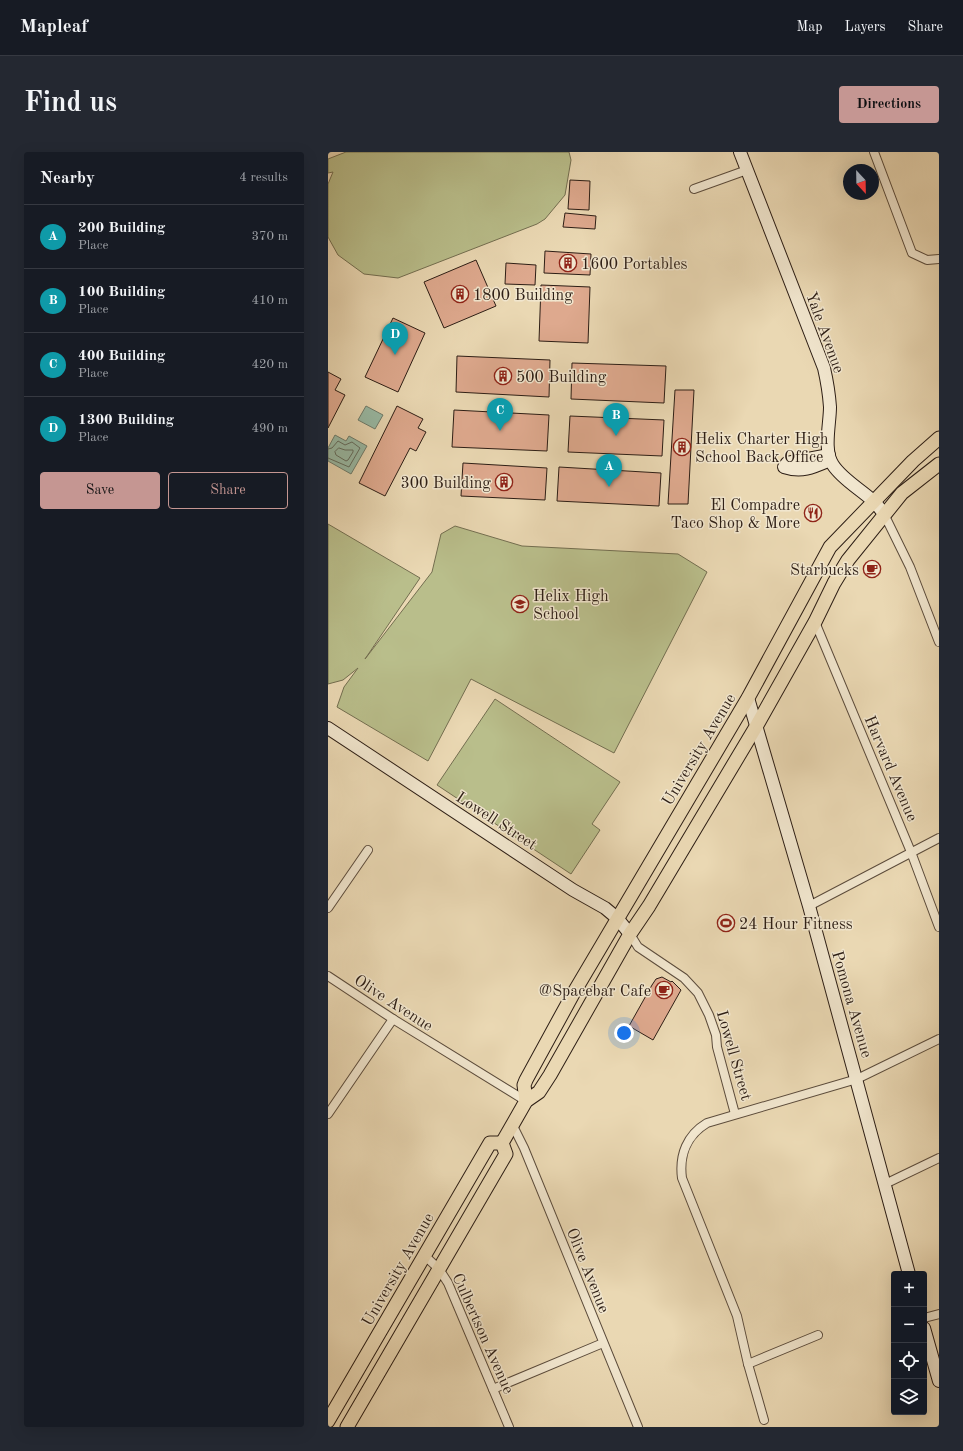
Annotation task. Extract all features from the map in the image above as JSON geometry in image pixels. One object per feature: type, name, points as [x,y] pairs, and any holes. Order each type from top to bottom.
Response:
[{"type":"main road","name":"University Avenue","points":[[526,1102],[524,1085],[526,1080],[573,994],[748,698],[830,547],[913,461],[939,438]]},
{"type":"main road","points":[[347,1427],[506,1154],[502,1143],[512,1124],[526,1102],[539,1092],[545,1085],[630,934],[649,906],[757,725],[848,560],[902,493],[939,464]]},
{"type":"main road","name":"University Avenue","points":[[328,1421],[490,1143],[502,1143]]},
{"type":"street","name":"Yale Avenue","points":[[740,152],[824,368],[829,386],[830,416],[828,445],[832,465],[873,501],[884,514],[910,567],[939,642]]},
{"type":"street","points":[[874,152],[912,253],[927,260],[939,259]]},
{"type":"street","points":[[694,189],[747,170]]},
{"type":"street","name":"Harvard Avenue","points":[[815,622],[911,852],[939,927]]},
{"type":"street","name":"Pomona Avenue","points":[[748,698],[810,906],[909,1271]]},
{"type":"street","name":"Lowell Street","points":[[328,728],[573,890],[605,908],[617,918],[630,934],[638,948],[684,978],[698,994],[709,1015],[716,1035],[717,1047],[735,1114],[707,1123],[696,1130],[685,1148],[681,1163],[681,1170],[684,1185],[737,1316],[748,1364],[764,1420]]},
{"type":"street","points":[[810,906],[939,838]]},
{"type":"street","points":[[328,908],[368,850]]},
{"type":"street","name":"Olive Avenue","points":[[328,976],[393,1019],[526,1102]]},
{"type":"street","points":[[328,1114],[393,1019]]},
{"type":"street","points":[[735,1114],[857,1078],[939,1039]]},
{"type":"street","name":"Olive Avenue","points":[[512,1124],[524,1148],[638,1427]]},
{"type":"street","points":[[885,1184],[939,1158]]},
{"type":"street","name":"Culbertson Avenue","points":[[425,1256],[439,1269],[448,1283],[509,1427]]},
{"type":"street","points":[[927,1317],[939,1314]]},
{"type":"street","points":[[748,1364],[818,1335]]},
{"type":"street","points":[[927,1339],[939,1381]]},
{"type":"street","points":[[493,1389],[603,1343]]},
{"type":"shaded area","points":[[346,152],[569,152],[571,160],[565,195],[545,219],[537,224],[398,278],[364,274],[338,255],[328,237],[328,184],[333,172],[328,173],[328,159]]},
{"type":"shaded area","points":[[328,524],[420,578],[365,659],[432,572],[441,534],[455,526],[522,546],[678,554],[707,572],[614,753],[471,679],[428,761],[337,707],[344,687],[358,668],[343,680],[328,684]]},
{"type":"shaded area","points":[[495,699],[620,782],[592,824],[600,830],[571,874],[437,785]]},
{"type":"water","points":[[366,406],[383,415],[375,429],[358,420]]},
{"type":"water","points":[[335,435],[346,441],[349,436],[367,446],[351,474],[328,461],[328,448]]},
{"type":"building","points":[[570,180],[590,181],[589,210],[568,209]]},
{"type":"building","points":[[565,213],[596,216],[595,229],[563,227]]},
{"type":"building","name":"1600 Portables","points":[[545,251],[591,254],[590,275],[544,273]]},
{"type":"building","name":"1800 Building","points":[[476,260],[496,306],[444,328],[424,282]]},
{"type":"building","points":[[506,263],[536,265],[535,285],[505,284]]},
{"type":"building","points":[[541,285],[590,287],[588,343],[539,341]]},
{"type":"building","points":[[393,318],[425,333],[398,392],[365,377]]},
{"type":"building","name":"500 Building","points":[[457,356],[550,360],[549,397],[456,392]]},
{"type":"building","points":[[572,363],[666,366],[664,403],[571,399]]},
{"type":"building","points":[[328,372],[341,379],[335,390],[345,395],[328,428]]},
{"type":"building","name":"Helix Charter High School Back Office","points":[[675,390],[694,390],[688,504],[668,504]]},
{"type":"building","points":[[397,406],[423,419],[418,428],[426,432],[416,451],[410,448],[385,496],[359,483]]},
{"type":"building","points":[[454,410],[549,415],[547,451],[452,447]]},
{"type":"building","points":[[570,416],[664,420],[662,456],[568,452]]},
{"type":"building","name":"300 Building","points":[[463,463],[547,468],[545,500],[461,496]]},
{"type":"building","points":[[559,467],[661,473],[659,506],[557,501]]},
{"type":"building","points":[[662,977],[671,982],[672,981],[681,990],[653,1040],[629,1026],[656,979]]},
{"type":"place","name":"1600 Portables","points":[[568,263]]},
{"type":"place","name":"1800 Building","points":[[460,294]]},
{"type":"place","name":"1300 Building","points":[[395,355]]},
{"type":"place","name":"500 Building","points":[[503,376]]},
{"type":"place","name":"400 Building","points":[[500,431]]},
{"type":"place","name":"100 Building","points":[[616,436]]},
{"type":"place","name":"Helix Charter High School Back Office","points":[[682,447]]},
{"type":"place","name":"300 Building","points":[[504,482]]},
{"type":"place","name":"200 Building","points":[[609,487]]},
{"type":"place","name":"El Compadre Taco Shop & More","points":[[813,513]]},
{"type":"place","name":"Starbucks","points":[[872,569]]},
{"type":"place","name":"Helix High School","points":[[520,604]]},
{"type":"place","name":"24 Hour Fitness","points":[[726,923]]},
{"type":"place","name":"@Spacebar Cafe","points":[[664,990]]}]
